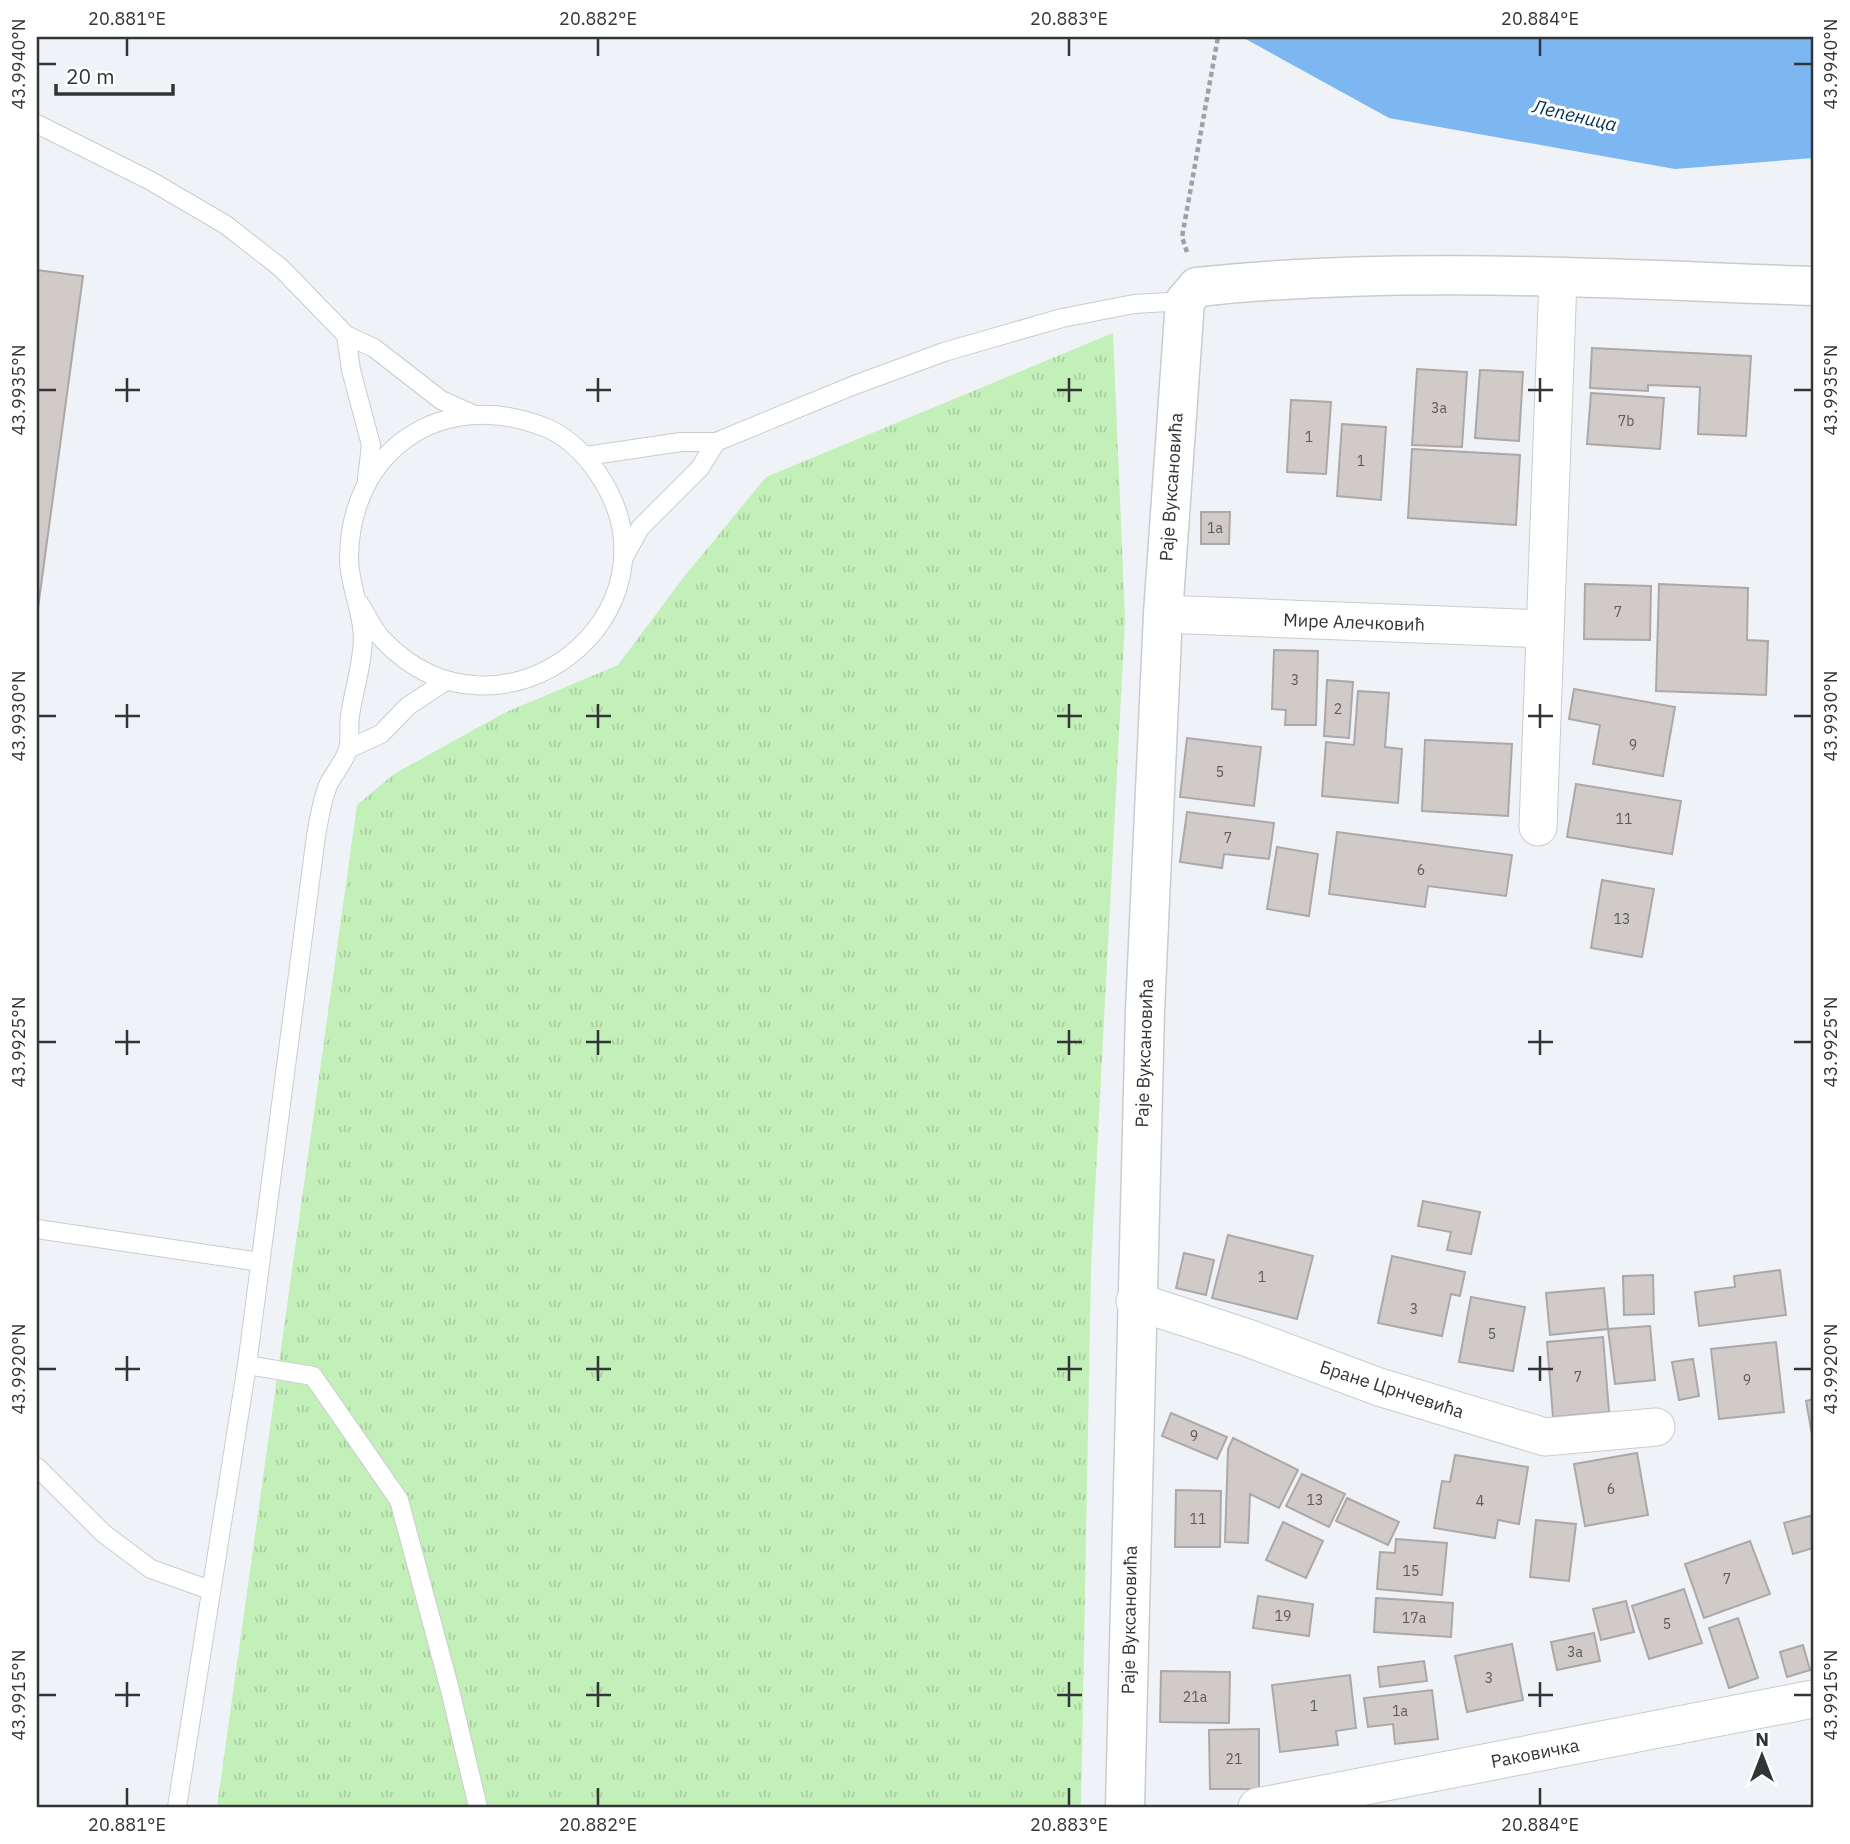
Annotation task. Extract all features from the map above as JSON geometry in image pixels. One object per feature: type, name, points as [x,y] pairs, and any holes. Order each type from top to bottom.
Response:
[{"type":"street","points":[[1191,294],[1271,279],[1421,275],[1813,286]]},
{"type":"street","points":[[1538,827],[1558,278]]},
{"type":"street","name":"Раје Вуксановића","points":[[1125,1807],[1135,1301],[1163,614],[1191,294]]},
{"type":"street","name":"Мире Алечковић","points":[[1163,614],[1545,629]]},
{"type":"street","name":"Бране Црнчевића","points":[[1135,1301],[1248,1338],[1379,1387],[1545,1437],[1656,1427]]},
{"type":"street","name":"Раковичка","points":[[1257,1807],[1813,1699]]},
{"type":"lane","points":[[37,124],[151,181],[226,225],[281,268],[346,335],[374,348],[440,400],[470,414]]},
{"type":"lane","points":[[586,456],[681,442],[716,442],[852,386],[944,352],[1062,318],[1191,294]]},
{"type":"lane","points":[[346,335],[351,370],[371,445],[367,481]]},
{"type":"lane","points":[[177,1807],[247,1365],[316,836],[328,785],[348,749],[350,715],[357,691],[364,640],[349,562],[351,520],[367,481],[393,447],[429,425],[470,414],[513,415],[553,430],[586,456],[610,491],[620,524],[623,559],[616,594],[600,625],[578,651],[549,671],[516,683],[493,685],[446,681],[414,667],[382,639],[359,603]]},
{"type":"lane","points":[[623,559],[640,528],[700,468],[716,442]]},
{"type":"lane","points":[[348,749],[381,734],[408,706],[446,681]]},
{"type":"lane","points":[[37,1229],[260,1262]]},
{"type":"lane","points":[[247,1365],[313,1376],[399,1500],[450,1686],[478,1807]]},
{"type":"lane","points":[[37,1467],[103,1533],[151,1569],[210,1590]]},
{"type":"path","points":[[1191,294],[1182,237],[1218,37]]},
{"type":"green space","points":[[1113,333],[1125,620],[1091,1268],[1081,1807],[217,1807],[357,805],[394,774],[504,713],[618,665],[683,578],[766,477]]},
{"type":"water","name":"Лепеница","points":[[1242,37],[1813,37],[1813,158],[1675,169],[1389,118]]},
{"type":"building","points":[[37,270],[83,276],[37,615]]},
{"type":"building","points":[[1592,348],[1751,356],[1746,436],[1698,434],[1700,387],[1648,385],[1648,391],[1590,388]]},
{"type":"building","points":[[1417,369],[1467,372],[1462,447],[1412,445]]},
{"type":"building","points":[[1480,370],[1523,372],[1519,441],[1475,438]]},
{"type":"building","points":[[1591,393],[1664,398],[1660,449],[1587,444]]},
{"type":"building","points":[[1291,400],[1331,402],[1326,474],[1287,472]]},
{"type":"building","points":[[1342,424],[1386,427],[1381,500],[1337,496]]},
{"type":"building","points":[[1412,449],[1520,455],[1516,525],[1408,518]]},
{"type":"building","points":[[1201,512],[1230,512],[1229,544],[1201,544]]},
{"type":"building","points":[[1585,584],[1651,586],[1650,640],[1584,639]]},
{"type":"building","points":[[1659,584],[1748,588],[1747,640],[1768,641],[1766,695],[1656,691]]},
{"type":"building","points":[[1274,650],[1318,651],[1316,725],[1285,725],[1286,710],[1272,709]]},
{"type":"building","points":[[1327,680],[1353,682],[1349,738],[1324,736]]},
{"type":"building","points":[[1574,689],[1675,707],[1663,776],[1593,764],[1600,725],[1569,719]]},
{"type":"building","points":[[1358,691],[1389,693],[1385,747],[1402,749],[1398,803],[1322,796],[1326,742],[1354,745]]},
{"type":"building","points":[[1187,738],[1261,747],[1254,806],[1180,797]]},
{"type":"building","points":[[1425,740],[1512,744],[1508,816],[1422,811]]},
{"type":"building","points":[[1576,784],[1681,801],[1672,854],[1567,837]]},
{"type":"building","points":[[1187,812],[1274,823],[1269,859],[1224,854],[1222,868],[1180,862]]},
{"type":"building","points":[[1337,832],[1512,855],[1506,896],[1428,886],[1425,907],[1329,894]]},
{"type":"building","points":[[1277,847],[1318,854],[1309,916],[1267,909]]},
{"type":"building","points":[[1602,880],[1654,889],[1642,957],[1591,948]]},
{"type":"building","points":[[1423,1201],[1480,1212],[1471,1254],[1447,1250],[1451,1232],[1418,1226]]},
{"type":"building","points":[[1228,1235],[1313,1256],[1297,1319],[1212,1298]]},
{"type":"building","points":[[1184,1253],[1214,1260],[1206,1295],[1176,1288]]},
{"type":"building","points":[[1392,1256],[1465,1272],[1460,1296],[1451,1294],[1442,1336],[1378,1323]]},
{"type":"building","points":[[1780,1270],[1786,1315],[1699,1326],[1695,1292],[1735,1287],[1734,1276]]},
{"type":"building","points":[[1653,1275],[1654,1314],[1624,1315],[1623,1276]]},
{"type":"building","points":[[1604,1288],[1608,1329],[1550,1335],[1546,1293]]},
{"type":"building","points":[[1471,1297],[1525,1307],[1513,1371],[1459,1362]]},
{"type":"building","points":[[1650,1326],[1655,1380],[1615,1384],[1608,1329]]},
{"type":"building","points":[[1603,1337],[1609,1412],[1553,1417],[1547,1342]]},
{"type":"building","points":[[1776,1342],[1784,1412],[1719,1419],[1711,1349]]},
{"type":"building","points":[[1693,1359],[1699,1396],[1679,1400],[1672,1362]]},
{"type":"building","points":[[1813,1399],[1813,1440],[1806,1401]]},
{"type":"building","points":[[1171,1413],[1227,1437],[1217,1459],[1162,1436]]},
{"type":"building","points":[[1233,1438],[1298,1470],[1279,1508],[1250,1494],[1248,1543],[1225,1542],[1228,1449]]},
{"type":"building","points":[[1637,1453],[1648,1515],[1585,1526],[1574,1464]]},
{"type":"building","points":[[1455,1455],[1528,1467],[1519,1524],[1498,1520],[1495,1538],[1434,1528],[1442,1481],[1450,1482]]},
{"type":"building","points":[[1302,1474],[1345,1494],[1329,1527],[1286,1506]]},
{"type":"building","points":[[1176,1490],[1221,1491],[1220,1547],[1175,1547]]},
{"type":"building","points":[[1347,1498],[1399,1522],[1388,1545],[1336,1521]]},
{"type":"building","points":[[1813,1515],[1813,1548],[1793,1554],[1784,1523]]},
{"type":"building","points":[[1536,1520],[1576,1524],[1569,1581],[1530,1577]]},
{"type":"building","points":[[1283,1522],[1323,1541],[1306,1578],[1266,1560]]},
{"type":"building","points":[[1396,1539],[1447,1543],[1442,1595],[1377,1589],[1380,1552],[1395,1553]]},
{"type":"building","points":[[1750,1541],[1770,1594],[1704,1618],[1685,1564]]},
{"type":"building","points":[[1684,1589],[1702,1643],[1649,1659],[1632,1606]]},
{"type":"building","points":[[1258,1596],[1313,1604],[1309,1636],[1253,1628]]},
{"type":"building","points":[[1376,1598],[1453,1603],[1451,1637],[1374,1632]]},
{"type":"building","points":[[1626,1601],[1634,1632],[1601,1640],[1593,1609]]},
{"type":"building","points":[[1738,1618],[1758,1678],[1729,1688],[1709,1628]]},
{"type":"building","points":[[1594,1633],[1600,1661],[1557,1670],[1551,1642]]},
{"type":"building","points":[[1512,1644],[1523,1700],[1467,1712],[1455,1656]]},
{"type":"building","points":[[1803,1645],[1810,1670],[1787,1677],[1780,1652]]},
{"type":"building","points":[[1424,1661],[1427,1681],[1380,1687],[1378,1667]]},
{"type":"building","points":[[1161,1671],[1230,1672],[1229,1723],[1160,1722]]},
{"type":"building","points":[[1350,1675],[1356,1728],[1336,1731],[1338,1745],[1280,1752],[1272,1685]]},
{"type":"building","points":[[1432,1690],[1438,1739],[1395,1744],[1393,1724],[1368,1727],[1364,1698]]},
{"type":"building","points":[[1259,1729],[1259,1789],[1210,1789],[1209,1730]]}]
